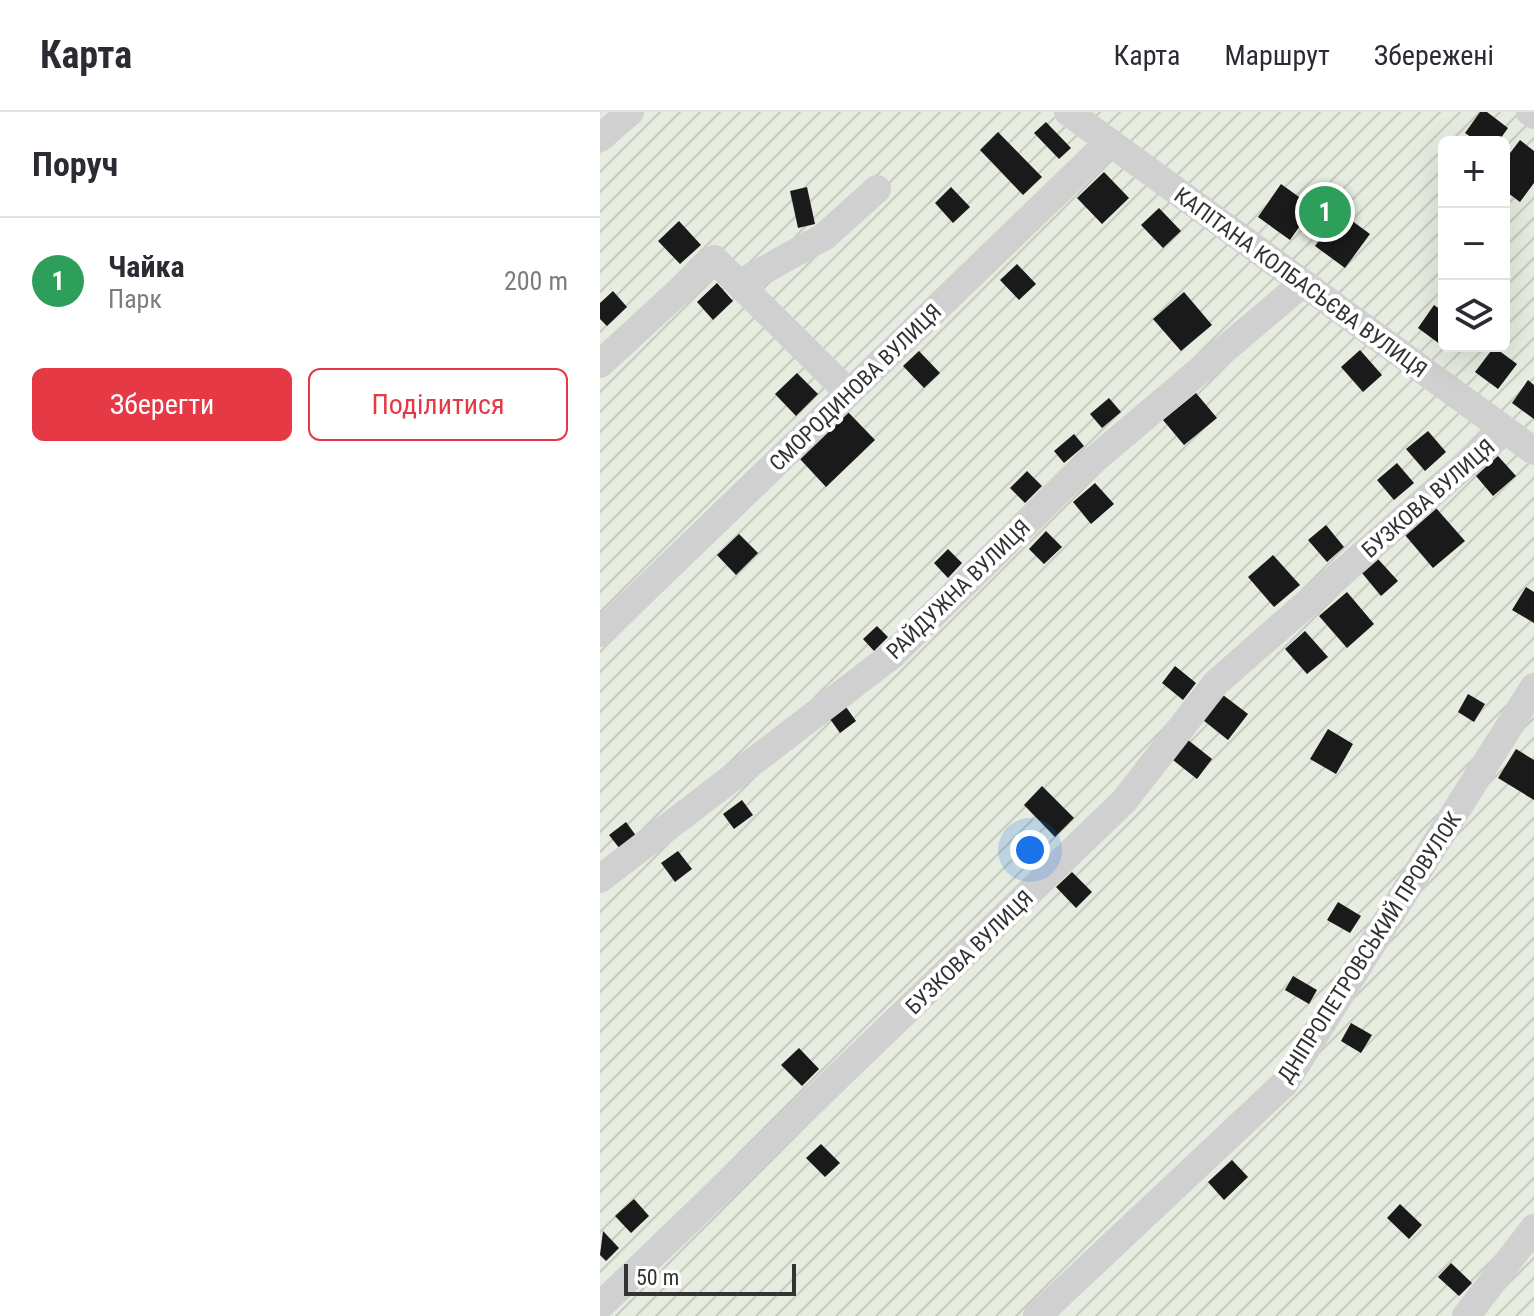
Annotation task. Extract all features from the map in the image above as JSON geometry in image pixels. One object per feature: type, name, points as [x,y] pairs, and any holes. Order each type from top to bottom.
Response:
[{"type":"lane","points":[[600,138],[630,112]]},
{"type":"lane","name":"КАПІТАНА КОЛБАСЬЄВА ВУЛИЦЯ","points":[[1068,112],[1534,451]]},
{"type":"lane","name":"СМОРОДИНОВА ВУЛИЦЯ","points":[[600,633],[1109,142]]},
{"type":"lane","points":[[739,284],[825,236],[877,189]]},
{"type":"lane","points":[[600,364],[714,259],[849,393]]},
{"type":"lane","name":"РАЙДУЖНА ВУЛИЦЯ","points":[[600,879],[891,656],[1069,481],[1303,283]]},
{"type":"lane","name":"БУЗКОВА ВУЛИЦЯ","points":[[600,1306],[1124,801],[1216,683],[1505,430]]},
{"type":"lane","name":"ДНІПРОПЕТРОВСЬКИЙ ПРОВУЛОК","points":[[1037,1316],[1284,1084],[1534,687]]},
{"type":"lane","points":[[1466,1316],[1534,1228]]},
{"type":"shaded area","points":[[600,112],[1534,112],[1534,1316],[600,1316]]},
{"type":"building","points":[[1480,112],[1487,112],[1508,128],[1502,136],[1469,136],[1465,133]]},
{"type":"building","points":[[1046,122],[1071,148],[1059,159],[1034,133]]},
{"type":"building","points":[[998,132],[1042,177],[1023,195],[980,150]]},
{"type":"building","points":[[1520,140],[1534,151],[1534,183],[1520,202],[1510,194],[1510,153]]},
{"type":"building","points":[[1104,172],[1129,198],[1102,224],[1077,198]]},
{"type":"building","points":[[1281,184],[1313,207],[1290,240],[1258,217]]},
{"type":"building","points":[[807,187],[815,224],[798,228],[790,191]]},
{"type":"building","points":[[951,187],[970,207],[953,223],[935,203]]},
{"type":"building","points":[[1159,208],[1181,231],[1163,248],[1141,225]]},
{"type":"building","points":[[1340,212],[1370,234],[1345,268],[1315,246]]},
{"type":"building","points":[[679,221],[701,245],[680,264],[658,241]]},
{"type":"building","points":[[1017,264],[1036,284],[1019,300],[1000,280]]},
{"type":"building","points":[[717,283],[733,301],[713,320],[697,302]]},
{"type":"building","points":[[613,291],[627,307],[607,326],[600,319],[600,303]]},
{"type":"building","points":[[1184,292],[1212,325],[1181,351],[1153,319]]},
{"type":"building","points":[[1434,305],[1438,308],[1438,343],[1418,328]]},
{"type":"building","points":[[1360,350],[1382,375],[1363,392],[1341,367]]},
{"type":"building","points":[[919,351],[940,373],[924,388],[903,366]]},
{"type":"building","points":[[1490,352],[1501,352],[1517,364],[1498,389],[1475,372]]},
{"type":"building","points":[[797,373],[818,394],[796,416],[775,394]]},
{"type":"building","points":[[1528,380],[1534,385],[1534,419],[1512,403]]},
{"type":"building","points":[[1196,393],[1217,418],[1184,445],[1163,420]]},
{"type":"building","points":[[1109,398],[1121,412],[1102,428],[1090,414]]},
{"type":"building","points":[[848,412],[875,440],[826,487],[800,459]]},
{"type":"building","points":[[1428,431],[1446,452],[1425,471],[1406,449]]},
{"type":"building","points":[[1074,434],[1084,446],[1064,463],[1054,451]]},
{"type":"building","points":[[1498,456],[1516,476],[1493,496],[1476,476]]},
{"type":"building","points":[[1397,463],[1414,483],[1394,500],[1377,480]]},
{"type":"building","points":[[1027,471],[1042,486],[1025,503],[1010,488]]},
{"type":"building","points":[[1095,483],[1114,504],[1091,524],[1073,502]]},
{"type":"building","points":[[1436,508],[1465,541],[1433,568],[1405,535]]},
{"type":"building","points":[[1326,525],[1344,547],[1327,562],[1308,540]]},
{"type":"building","points":[[1046,531],[1062,547],[1044,564],[1029,549]]},
{"type":"building","points":[[739,534],[758,553],[736,575],[717,555]]},
{"type":"building","points":[[948,549],[962,563],[948,578],[934,563]]},
{"type":"building","points":[[1273,555],[1300,585],[1274,607],[1248,577]]},
{"type":"building","points":[[1378,559],[1398,581],[1381,596],[1362,573]]},
{"type":"building","points":[[1526,587],[1534,592],[1534,623],[1512,610]]},
{"type":"building","points":[[1347,592],[1374,624],[1347,648],[1319,616]]},
{"type":"building","points":[[877,626],[888,637],[874,651],[863,639]]},
{"type":"building","points":[[1305,631],[1328,657],[1307,674],[1285,649]]},
{"type":"building","points":[[1175,666],[1196,683],[1183,700],[1162,683]]},
{"type":"building","points":[[1468,694],[1485,704],[1474,722],[1458,712]]},
{"type":"building","points":[[1223,695],[1248,714],[1228,740],[1203,720]]},
{"type":"building","points":[[846,707],[856,721],[840,733],[830,719]]},
{"type":"building","points":[[1328,729],[1353,744],[1336,774],[1310,759]]},
{"type":"building","points":[[1188,740],[1212,759],[1197,779],[1173,760]]},
{"type":"building","points":[[1516,749],[1534,760],[1534,800],[1498,778]]},
{"type":"building","points":[[1042,786],[1074,818],[1055,837],[1024,805]]},
{"type":"building","points":[[742,800],[753,815],[734,829],[723,814]]},
{"type":"building","points":[[626,822],[637,837],[620,849],[609,835]]},
{"type":"building","points":[[678,851],[692,869],[675,882],[661,863]]},
{"type":"building","points":[[1072,872],[1092,892],[1076,908],[1056,887]]},
{"type":"building","points":[[1338,902],[1361,916],[1350,933],[1327,920]]},
{"type":"building","points":[[1293,976],[1317,990],[1309,1004],[1285,990]]},
{"type":"building","points":[[1351,1023],[1372,1035],[1361,1053],[1341,1041]]},
{"type":"building","points":[[799,1048],[819,1069],[802,1086],[781,1065]]},
{"type":"building","points":[[821,1144],[840,1163],[825,1177],[806,1158]]},
{"type":"building","points":[[1232,1160],[1248,1177],[1224,1200],[1208,1182]]},
{"type":"building","points":[[634,1199],[649,1216],[631,1233],[615,1216]]},
{"type":"building","points":[[1400,1204],[1422,1225],[1409,1239],[1387,1218]]},
{"type":"building","points":[[603,1231],[619,1248],[606,1261],[600,1255]]},
{"type":"building","points":[[1451,1263],[1472,1283],[1459,1296],[1438,1277]]},
{"type":"place","name":"Чайка","points":[[1325,212]]}]
